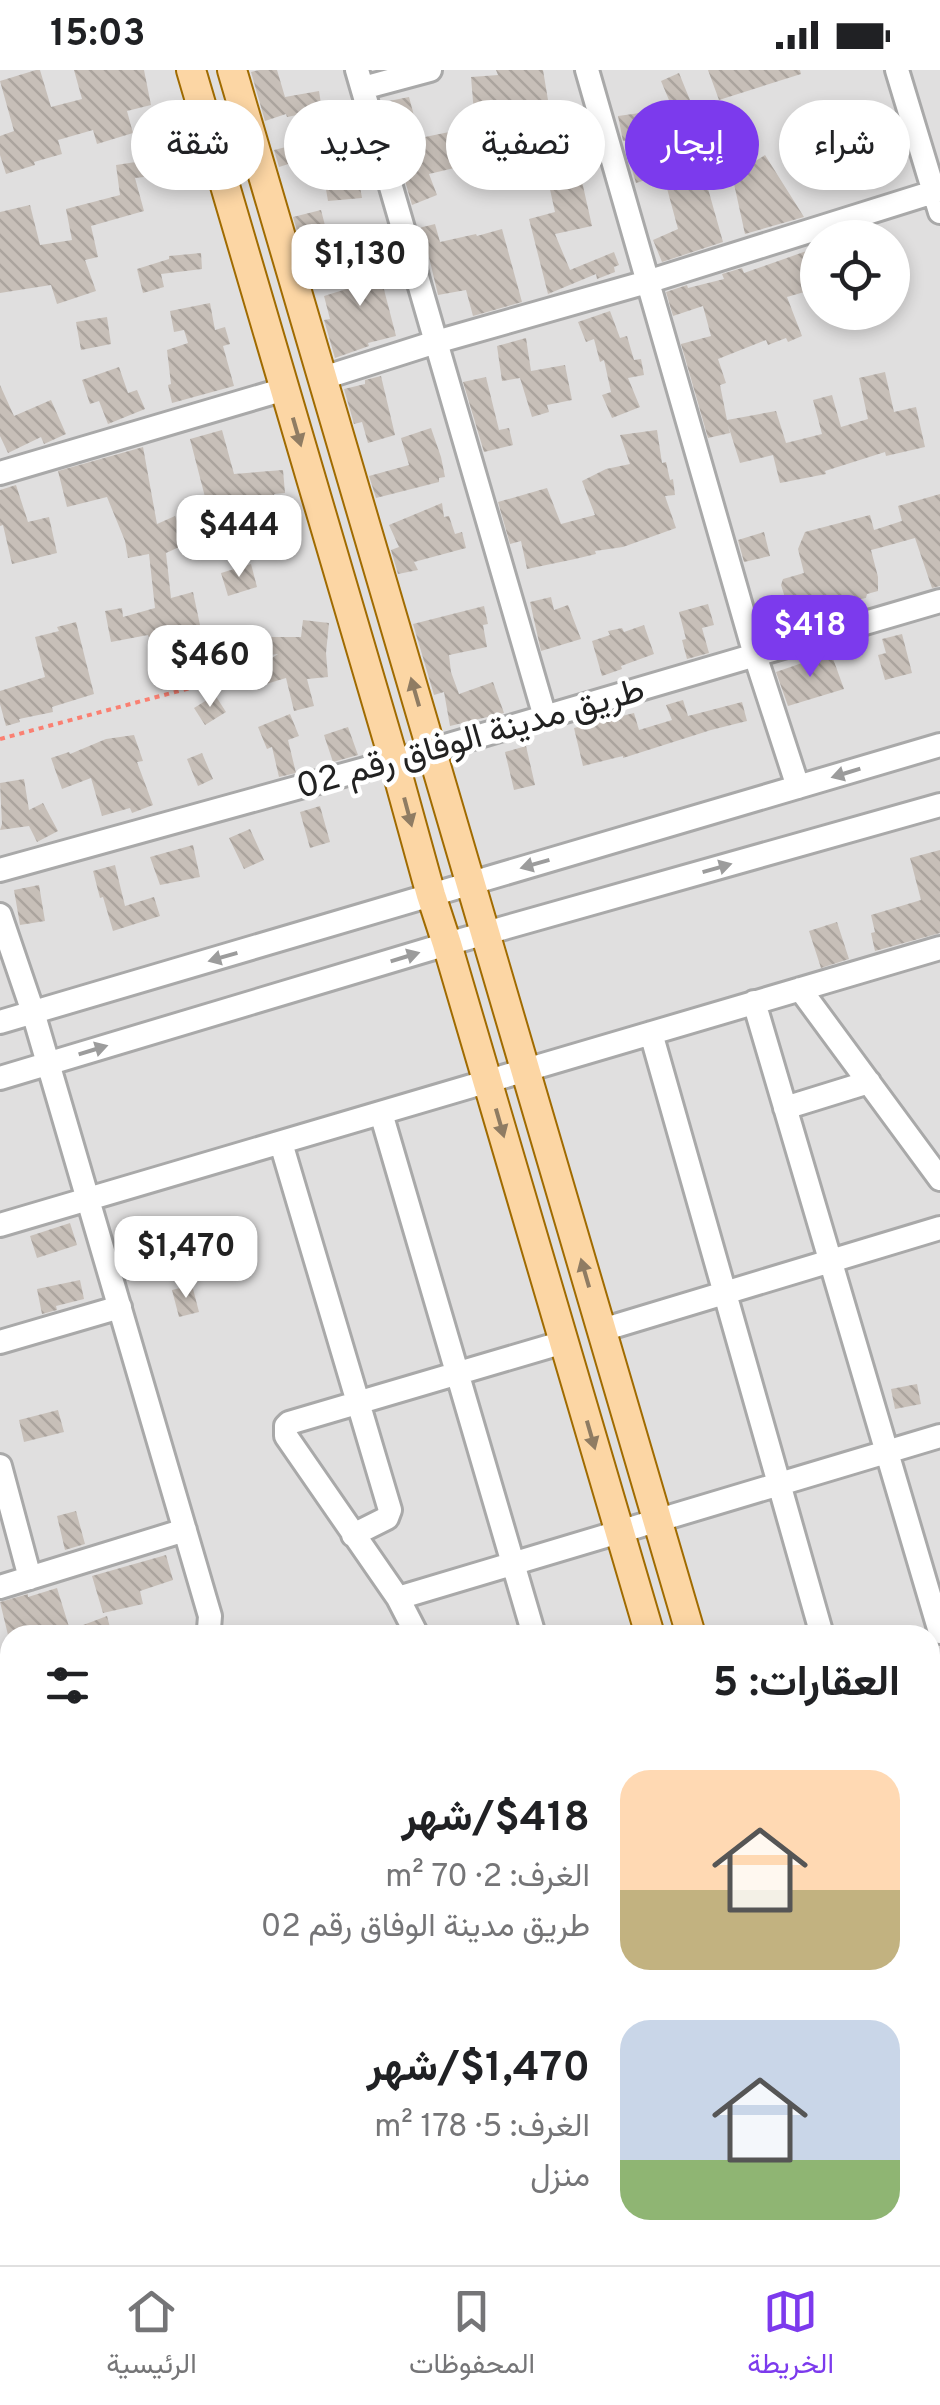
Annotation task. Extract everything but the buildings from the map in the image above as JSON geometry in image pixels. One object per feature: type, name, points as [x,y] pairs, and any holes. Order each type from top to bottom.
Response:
[{"type":"main road","points":[[191,70],[647,1625]]},
{"type":"main road","points":[[232,70],[688,1625]]},
{"type":"street","points":[[430,70],[360,79],[545,717]]},
{"type":"street","points":[[587,70],[755,654],[798,788]]},
{"type":"street","points":[[323,378],[938,198],[897,70]]},
{"type":"street","points":[[0,473],[285,389]]},
{"type":"street","name":"طريق مدينة الوفاق رقم 02","points":[[0,870],[940,601]]},
{"type":"street","points":[[0,1022],[940,745]]},
{"type":"street","points":[[0,1078],[448,944],[940,805]]},
{"type":"street","points":[[0,915],[34,1012],[210,1625]]},
{"type":"street","points":[[0,1225],[940,948]]},
{"type":"street","points":[[800,989],[940,1180]]},
{"type":"street","points":[[754,1002],[938,1625]]},
{"type":"street","points":[[651,1032],[819,1625]]},
{"type":"street","points":[[785,1108],[868,1082]]},
{"type":"street","points":[[380,1113],[531,1625]]},
{"type":"street","points":[[280,1143],[390,1510],[387,1518],[353,1534]]},
{"type":"street","points":[[602,1330],[940,1228]]},
{"type":"street","points":[[0,1342],[120,1307]]},
{"type":"street","points":[[411,1625],[398,1598],[284,1431],[289,1422],[564,1342]]},
{"type":"street","points":[[398,1598],[940,1436]]},
{"type":"street","points":[[0,1466],[30,1578]]},
{"type":"street","points":[[0,1587],[184,1530]]},
{"type":"path","points":[[0,739],[246,673]]},
{"type":"shaded area","points":[[0,70],[940,70],[940,1625],[0,1625]]}]
